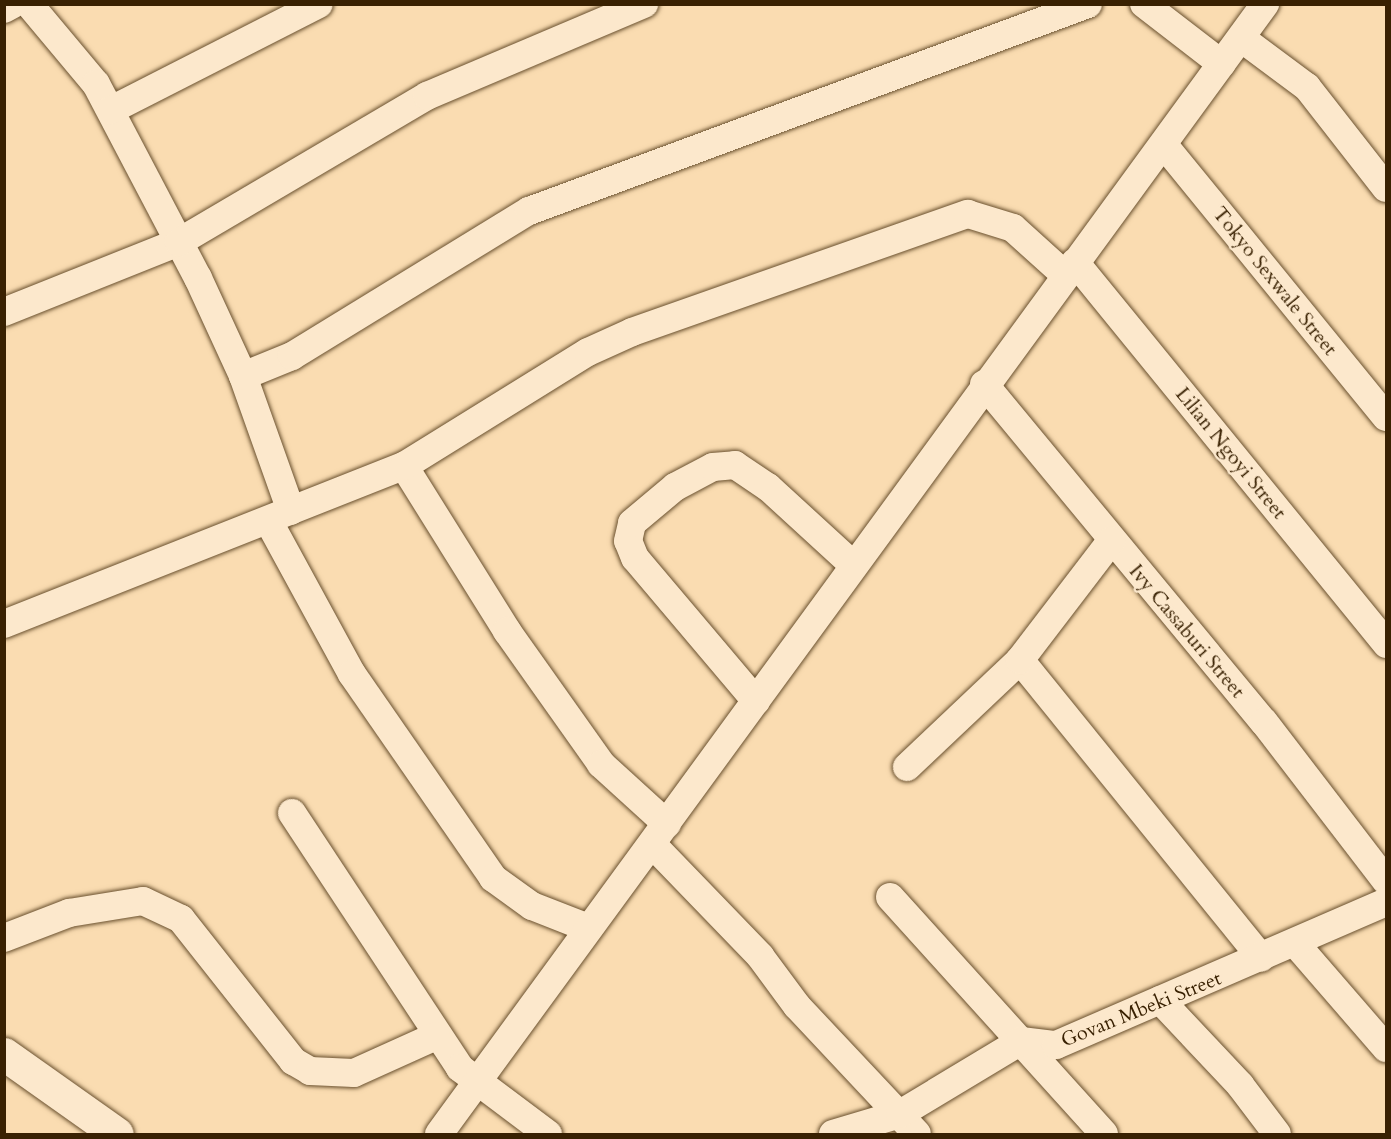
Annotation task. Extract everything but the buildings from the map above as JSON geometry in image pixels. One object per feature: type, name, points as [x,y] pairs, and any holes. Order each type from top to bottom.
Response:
[{"type":"street","points":[[4,9],[13,4]]},
{"type":"street","points":[[29,4],[111,110],[179,242],[243,376],[280,517],[340,656],[493,878],[532,906],[588,928]]},
{"type":"street","points":[[111,110],[319,4]]},
{"type":"street","points":[[4,312],[179,242],[427,96],[644,4]]},
{"type":"street","points":[[243,376],[292,356],[529,212],[1088,4]]},
{"type":"street","points":[[1144,4],[1222,64]]},
{"type":"street","points":[[439,1134],[756,701],[852,564],[1164,145],[1265,4]]},
{"type":"street","points":[[1241,38],[1307,87],[1386,188]]},
{"type":"street","name":"Tokyo Sexwale Street","points":[[1164,145],[1386,417]]},
{"type":"street","name":"Lilian Ngoyi Street","points":[[4,624],[280,517],[404,466],[596,348],[968,214],[1013,228],[1070,269],[1386,644]]},
{"type":"street","name":"Ivy Cassaburi Street","points":[[984,384],[1111,541],[1264,722],[1386,881]]},
{"type":"street","points":[[756,701],[635,558],[628,541],[632,523],[675,487],[713,467],[735,465],[768,487],[852,564]]},
{"type":"street","points":[[404,466],[507,631],[601,764],[908,1124]]},
{"type":"street","points":[[907,767],[1020,660],[1111,541]]},
{"type":"street","points":[[1020,660],[1261,958]]},
{"type":"street","points":[[292,813],[436,1036],[477,1080],[548,1134]]},
{"type":"street","points":[[890,897],[1104,1134]]},
{"type":"street","points":[[4,938],[69,913],[143,902],[181,919],[293,1061],[310,1071],[354,1073],[436,1036]]},
{"type":"street","name":"Govan Mbeki Street","points":[[1021,1041],[1056,1045],[1386,902]]},
{"type":"street","points":[[1295,943],[1386,1048]]},
{"type":"street","points":[[1160,1000],[1277,1134]]},
{"type":"street","points":[[833,1134],[908,1124],[1021,1041]]},
{"type":"street","points":[[4,1054],[117,1134]]}]
